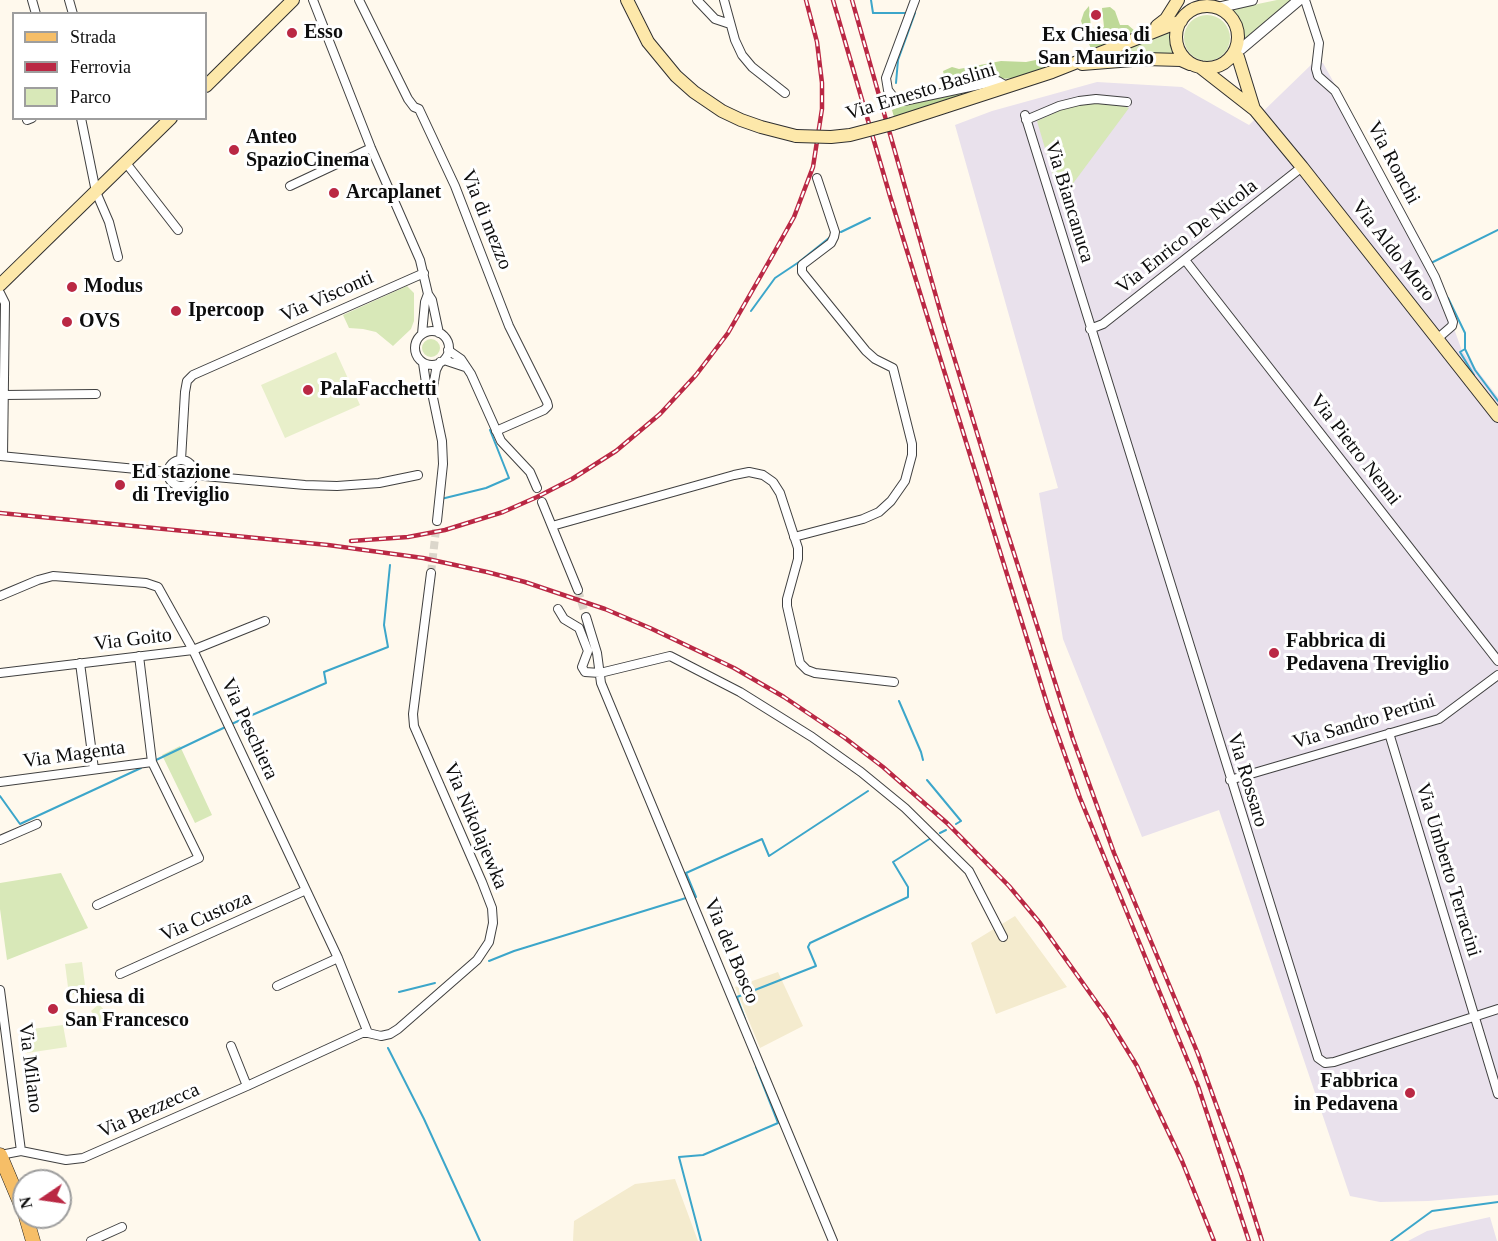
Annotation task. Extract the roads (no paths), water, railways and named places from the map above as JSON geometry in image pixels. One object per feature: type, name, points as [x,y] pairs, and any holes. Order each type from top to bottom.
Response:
[{"type":"main road","points":[[207,85],[293,0]]},
{"type":"main road","name":"Via Ernesto Baslini","points":[[627,0],[648,42],[676,76],[694,93],[741,120],[796,136],[850,135],[892,124],[1008,87],[1182,20]]},
{"type":"main road","points":[[1149,32],[1166,19],[1178,0]]},
{"type":"main road","points":[[1182,20],[1194,10],[1214,5],[1229,15],[1236,27],[1238,41],[1234,52],[1219,66],[1197,66],[1182,56],[1178,46],[1177,30],[1182,20],[1185,0]]},
{"type":"main road","name":"Via Aldo Moro","points":[[1234,52],[1238,57],[1255,110]]},
{"type":"main road","name":"Via Ernesto Baslini","points":[[1066,66],[1145,59],[1180,60],[1197,66]]},
{"type":"main road","name":"Via Aldo Moro","points":[[1197,66],[1255,110],[1498,416]]},
{"type":"main road","points":[[0,285],[169,120]]},
{"type":"main road","points":[[0,1155],[12,1184]]},
{"type":"street","points":[[313,0],[424,273],[439,333]]},
{"type":"street","name":"Via di mezzo","points":[[359,0],[408,99],[414,107],[419,109],[455,186],[509,326],[547,402],[548,406],[544,410],[496,431]]},
{"type":"street","points":[[696,0],[715,19],[730,24]]},
{"type":"street","points":[[724,0],[742,55],[752,67],[785,93]]},
{"type":"street","points":[[915,0],[886,78],[888,90],[895,99],[904,100],[998,81],[1008,87]]},
{"type":"street","points":[[1214,5],[1252,0]]},
{"type":"street","points":[[1234,52],[1241,49],[1299,0]]},
{"type":"street","name":"Via Ronchi","points":[[1305,0],[1319,43],[1316,69],[1318,76],[1335,91],[1435,277],[1453,322],[1452,326],[1437,339]]},
{"type":"street","name":"Via Biancanuca","points":[[1090,328],[1026,117],[1079,101],[1112,99],[1127,102]]},
{"type":"street","points":[[81,120],[96,192],[109,222],[118,257]]},
{"type":"street","points":[[290,186],[372,148]]},
{"type":"street","points":[[126,163],[178,231]]},
{"type":"street","name":"Via Enrico De Nicola","points":[[1090,328],[1103,324],[1302,167]]},
{"type":"street","points":[[794,537],[863,519],[879,512],[891,501],[905,481],[912,455],[912,444],[893,368],[875,359],[866,351],[802,272],[802,265],[831,243],[835,232],[817,178]]},
{"type":"street","name":"Via Pietro Nenni","points":[[1185,260],[1498,661]]},
{"type":"street","name":"Via Visconti","points":[[181,460],[185,392],[187,381],[193,375],[424,273]]},
{"type":"street","points":[[0,293],[5,303],[1,457],[168,472]]},
{"type":"street","points":[[422,334],[428,294]]},
{"type":"street","name":"Via Rossaro","points":[[1090,328],[1319,1060],[1325,1063],[1334,1062],[1498,1010]]},
{"type":"street","points":[[432,393],[436,370],[448,350],[446,340],[439,333],[430,331],[417,339],[415,348],[417,356],[423,363],[426,382],[432,393],[442,441],[443,464],[437,520]]},
{"type":"street","points":[[448,350],[456,354],[471,374],[501,441],[530,472],[537,488]]},
{"type":"street","points":[[423,363],[432,365],[442,361],[465,367]]},
{"type":"street","points":[[4,396],[96,394]]},
{"type":"street","points":[[181,460],[190,465],[193,475],[187,484],[179,486],[171,482],[168,472],[171,465],[181,460]]},
{"type":"street","points":[[552,526],[734,475],[749,472],[763,475],[777,487],[794,537],[798,559],[787,606],[800,663],[807,670],[815,673],[894,682]]},
{"type":"street","points":[[193,475],[337,486],[380,483],[418,476]]},
{"type":"street","points":[[542,502],[578,590]]},
{"type":"street","name":"Via Nikolajewka","points":[[247,1086],[362,1033],[386,1035],[399,1029],[477,960],[489,942],[493,923],[492,908],[414,726],[413,714],[431,573]]},
{"type":"street","name":"Via Peschiera","points":[[0,596],[53,576],[146,583],[161,591],[193,650],[338,958],[370,1033]]},
{"type":"street","name":"Via del Bosco","points":[[558,609],[564,619],[579,628],[588,651],[583,663],[584,670],[591,674],[600,673]]},
{"type":"street","name":"Via del Bosco","points":[[586,617],[597,653],[601,683],[833,1241]]},
{"type":"street","name":"Via Goito","points":[[0,673],[193,650],[265,621]]},
{"type":"street","points":[[97,905],[199,858],[153,762],[139,656]]},
{"type":"street","points":[[600,673],[670,656],[730,687],[813,737],[896,801],[957,857],[977,884],[1003,937]]},
{"type":"street","points":[[80,663],[94,770]]},
{"type":"street","name":"Via Sandro Pertini","points":[[1230,780],[1439,719],[1498,675]]},
{"type":"street","name":"Via Umberto Terracini","points":[[1389,733],[1498,1094]]},
{"type":"street","name":"Via Magenta","points":[[0,782],[153,762]]},
{"type":"street","points":[[0,840],[38,824]]},
{"type":"street","name":"Via Custoza","points":[[120,974],[306,890]]},
{"type":"street","points":[[277,986],[338,958]]},
{"type":"street","name":"Via Milano","points":[[0,990],[21,1151]]},
{"type":"street","points":[[231,1046],[247,1086]]},
{"type":"street","name":"Via Bezzecca","points":[[21,1151],[66,1160],[83,1158],[247,1086]]},
{"type":"street","points":[[0,1155],[21,1151]]},
{"type":"street","points":[[91,1241],[122,1227]]},
{"type":"waterway","points":[[871,0],[873,13],[905,13]]},
{"type":"waterway","points":[[896,83],[898,60],[915,13]]},
{"type":"waterway","points":[[841,232],[870,218]]},
{"type":"waterway","points":[[1431,263],[1498,230]]},
{"type":"waterway","points":[[751,311],[775,278],[829,238]]},
{"type":"waterway","points":[[1448,298],[1465,333],[1465,349],[1475,370],[1498,401]]},
{"type":"waterway","points":[[1465,349],[1460,352],[1474,375]]},
{"type":"waterway","points":[[441,499],[486,488],[509,478],[490,430]]},
{"type":"waterway","points":[[154,761],[326,683],[324,672],[388,647],[384,625],[390,565]]},
{"type":"waterway","points":[[899,701],[923,760]]},
{"type":"waterway","points":[[0,796],[20,824],[141,768]]},
{"type":"waterway","points":[[927,780],[961,821],[956,824]]},
{"type":"waterway","points":[[696,897],[686,873],[762,839],[769,856],[868,791]]},
{"type":"waterway","points":[[940,833],[946,830]]},
{"type":"waterway","points":[[745,1019],[737,997],[816,966],[808,947],[810,943],[908,897],[908,887],[893,862],[931,838]]},
{"type":"waterway","points":[[489,961],[514,951],[686,898]]},
{"type":"waterway","points":[[399,992],[435,983]]},
{"type":"waterway","points":[[388,1048],[424,1119],[480,1241]]},
{"type":"waterway","points":[[701,1241],[679,1157],[703,1155],[778,1123],[756,1067]]},
{"type":"waterway","points":[[1391,1241],[1432,1211],[1498,1202]]},
{"type":"tunnel","points":[[431,573],[437,521]]},
{"type":"tunnel","points":[[578,590],[586,617]]},
{"type":"railway","points":[[351,541],[408,537],[445,530],[503,512],[537,497],[572,479],[616,451],[660,414],[696,375],[728,333],[771,258],[794,217],[813,167],[822,109],[822,83],[817,42],[806,0]]},
{"type":"railway","points":[[833,0],[890,196],[1049,710],[1080,798],[1198,1086],[1249,1241]]},
{"type":"railway","points":[[852,0],[943,321],[1073,739],[1114,853],[1198,1054],[1241,1174],[1262,1241]]},
{"type":"railway","points":[[0,513],[328,545],[423,558],[487,572],[525,582],[605,609],[734,668],[784,697],[883,767],[947,823],[1009,886],[1040,923],[1107,1017],[1137,1066],[1182,1161],[1214,1241]]},
{"type":"place","name":"Ex Chiesa di San Maurizio","points":[[1096,15]]},
{"type":"place","name":"Esso","points":[[292,33]]},
{"type":"place","name":"Anteo SpazioCinema","points":[[234,150]]},
{"type":"place","name":"Arcaplanet","points":[[334,193]]},
{"type":"place","name":"Modus","points":[[72,287]]},
{"type":"place","name":"Ipercoop","points":[[176,311]]},
{"type":"place","name":"OVS","points":[[67,322]]},
{"type":"place","name":"PalaFacchetti","points":[[308,390]]},
{"type":"place","name":"Ed stazione di Treviglio","points":[[120,485]]},
{"type":"place","name":"Fabbrica di Pedavena Treviglio","points":[[1274,653]]},
{"type":"place","name":"Chiesa di San Francesco","points":[[53,1009]]},
{"type":"place","name":"Fabbrica in Pedavena","points":[[1410,1093]]}]
